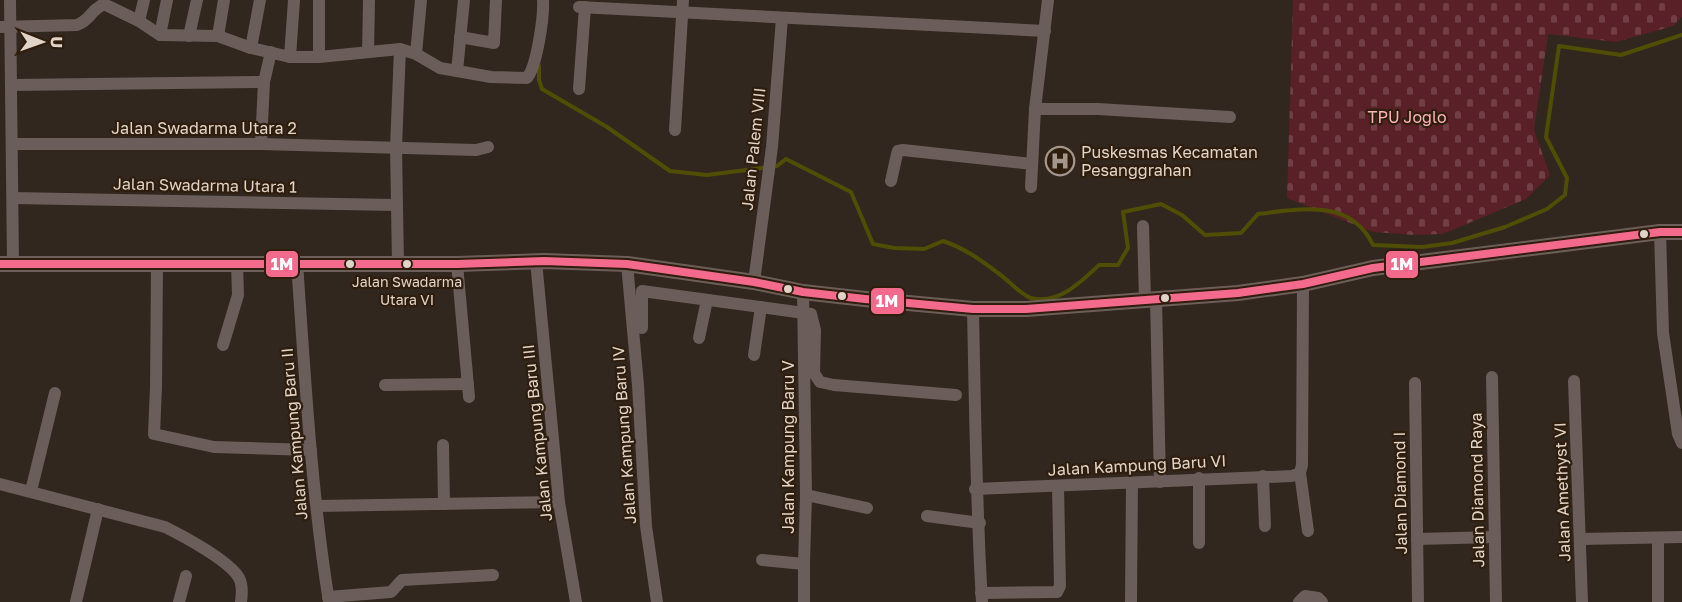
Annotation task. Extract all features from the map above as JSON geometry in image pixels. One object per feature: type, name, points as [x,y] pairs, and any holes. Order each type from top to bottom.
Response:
[{"type":"main road","points":[[7,264],[457,264],[536,261],[627,264],[754,282],[803,292],[973,309],[1026,309],[1238,293],[1303,284],[1373,267],[1660,232],[1682,232]]},
{"type":"street","points":[[7,264],[13,198],[8,146],[11,84],[5,26],[10,0]]},
{"type":"street","points":[[139,21],[144,0]]},
{"type":"street","points":[[160,35],[167,0]]},
{"type":"street","points":[[189,36],[197,0]]},
{"type":"street","points":[[218,36],[224,0]]},
{"type":"street","points":[[251,48],[260,0]]},
{"type":"street","points":[[290,57],[294,0]]},
{"type":"street","points":[[319,0],[319,57]]},
{"type":"street","points":[[368,52],[369,0]]},
{"type":"street","points":[[416,54],[421,0]]},
{"type":"street","points":[[456,71],[464,0]]},
{"type":"street","points":[[460,37],[494,44],[496,0]]},
{"type":"street","points":[[5,26],[77,25],[86,21],[94,9],[105,2],[160,35],[218,36],[251,48],[290,57],[319,57],[400,49],[416,54],[440,68],[491,77],[527,78],[532,70],[543,17],[543,0]]},
{"type":"street","points":[[1031,188],[1035,109],[1048,0]]},
{"type":"street","points":[[579,89],[582,7],[683,6],[782,18],[1045,31]]},
{"type":"street","points":[[675,130],[683,6]]},
{"type":"street","name":"Jalan Palem VIII","points":[[754,282],[771,149],[782,18]]},
{"type":"street","points":[[398,264],[396,147],[400,49]]},
{"type":"street","points":[[261,144],[264,82],[271,52]]},
{"type":"street","points":[[11,84],[264,82]]},
{"type":"street","points":[[1035,109],[1098,109],[1230,117]]},
{"type":"street","name":"Jalan Swadarma Utara 2","points":[[8,146],[261,144],[474,150],[488,147]]},
{"type":"street","points":[[891,181],[898,151],[903,150],[1032,164]]},
{"type":"street","name":"Jalan Swadarma Utara 1","points":[[13,198],[396,204]]},
{"type":"street","points":[[1143,226],[1151,299],[1160,482]]},
{"type":"street","points":[[1660,232],[1663,333],[1678,434],[1682,443]]},
{"type":"street","name":"Jalan Kampung Baru III","points":[[536,261],[560,502],[576,602]]},
{"type":"street","points":[[223,345],[238,295],[237,263]]},
{"type":"street","name":"Jalan Kampung Baru II","points":[[297,263],[311,450],[329,599]]},
{"type":"street","points":[[157,264],[156,387],[153,434],[214,447],[311,450]]},
{"type":"street","points":[[457,264],[469,397]]},
{"type":"street","name":"Jalan Kampung Baru IV","points":[[627,264],[638,385],[646,526],[657,602]]},
{"type":"street","points":[[1303,284],[1302,465],[1300,473],[1308,531]]},
{"type":"street","points":[[642,328],[642,291],[812,314],[815,330],[814,373],[820,382],[956,395]]},
{"type":"street","name":"Jalan Kampung Baru V","points":[[803,292],[806,495],[804,602]]},
{"type":"street","points":[[699,338],[707,300]]},
{"type":"street","points":[[754,355],[761,307]]},
{"type":"street","points":[[973,309],[975,489],[980,524],[982,597],[1057,592],[1060,586],[1058,486]]},
{"type":"street","name":"Jalan Diamond Raya","points":[[1492,377],[1496,602]]},
{"type":"street","name":"Jalan Amethyst VI","points":[[1574,381],[1582,602]]},
{"type":"street","name":"Jalan Diamond I","points":[[1415,383],[1418,602]]},
{"type":"street","points":[[385,385],[468,384]]},
{"type":"street","points":[[31,491],[55,393]]},
{"type":"street","points":[[443,445],[444,504]]},
{"type":"street","name":"Jalan Kampung Baru VI","points":[[975,489],[1292,476],[1300,473]]},
{"type":"street","points":[[1263,476],[1265,526]]},
{"type":"street","points":[[1199,543],[1200,478]]},
{"type":"street","points":[[1131,602],[1132,483]]},
{"type":"street","points":[[0,487],[31,491],[165,527],[190,539],[232,569],[241,585],[241,602]]},
{"type":"street","points":[[806,495],[867,508]]},
{"type":"street","points":[[317,506],[560,502]]},
{"type":"street","points":[[76,602],[98,509]]},
{"type":"street","points":[[927,516],[980,524]]},
{"type":"street","points":[[1417,539],[1495,537]]},
{"type":"street","points":[[1580,538],[1682,537]]},
{"type":"street","points":[[1658,538],[1658,602]]},
{"type":"street","points":[[762,560],[804,564]]},
{"type":"street","points":[[329,599],[391,592],[402,580],[494,575]]},
{"type":"street","points":[[179,602],[186,576]]},
{"type":"street","points":[[1299,602],[1305,597],[1318,598],[1322,602]]},
{"type":"green space","name":"TPU Joglo","points":[[1293,0],[1682,0],[1682,17],[1673,26],[1616,42],[1548,34],[1534,130],[1550,175],[1526,199],[1443,234],[1414,235],[1373,232],[1287,198]]},
{"type":"waterway","points":[[539,66],[539,80],[542,89],[607,127],[670,171],[707,175],[777,166],[786,159],[851,192],[873,244],[894,248],[924,249],[943,241],[979,259],[1027,297],[1041,299],[1060,295],[1099,265],[1118,265],[1128,248],[1123,212],[1161,204],[1182,215],[1205,235],[1241,233],[1258,214],[1307,209],[1338,213],[1352,220],[1363,230],[1373,245],[1422,247],[1452,243],[1505,227],[1547,209],[1565,195],[1567,178],[1546,137],[1559,46],[1621,55],[1682,35]]},
{"type":"transit line","name":"1M","points":[[0,264],[457,264],[544,261],[627,264],[754,282],[803,292],[865,299],[973,309],[1026,309],[1238,293],[1303,284],[1373,268],[1660,232],[1682,232]]},
{"type":"place","name":"Puskesmas Kecamatan Pesanggrahan","points":[[1060,161]]},
{"type":"place","name":"Jalan Swadarma Utara VI","points":[[407,264]]}]
